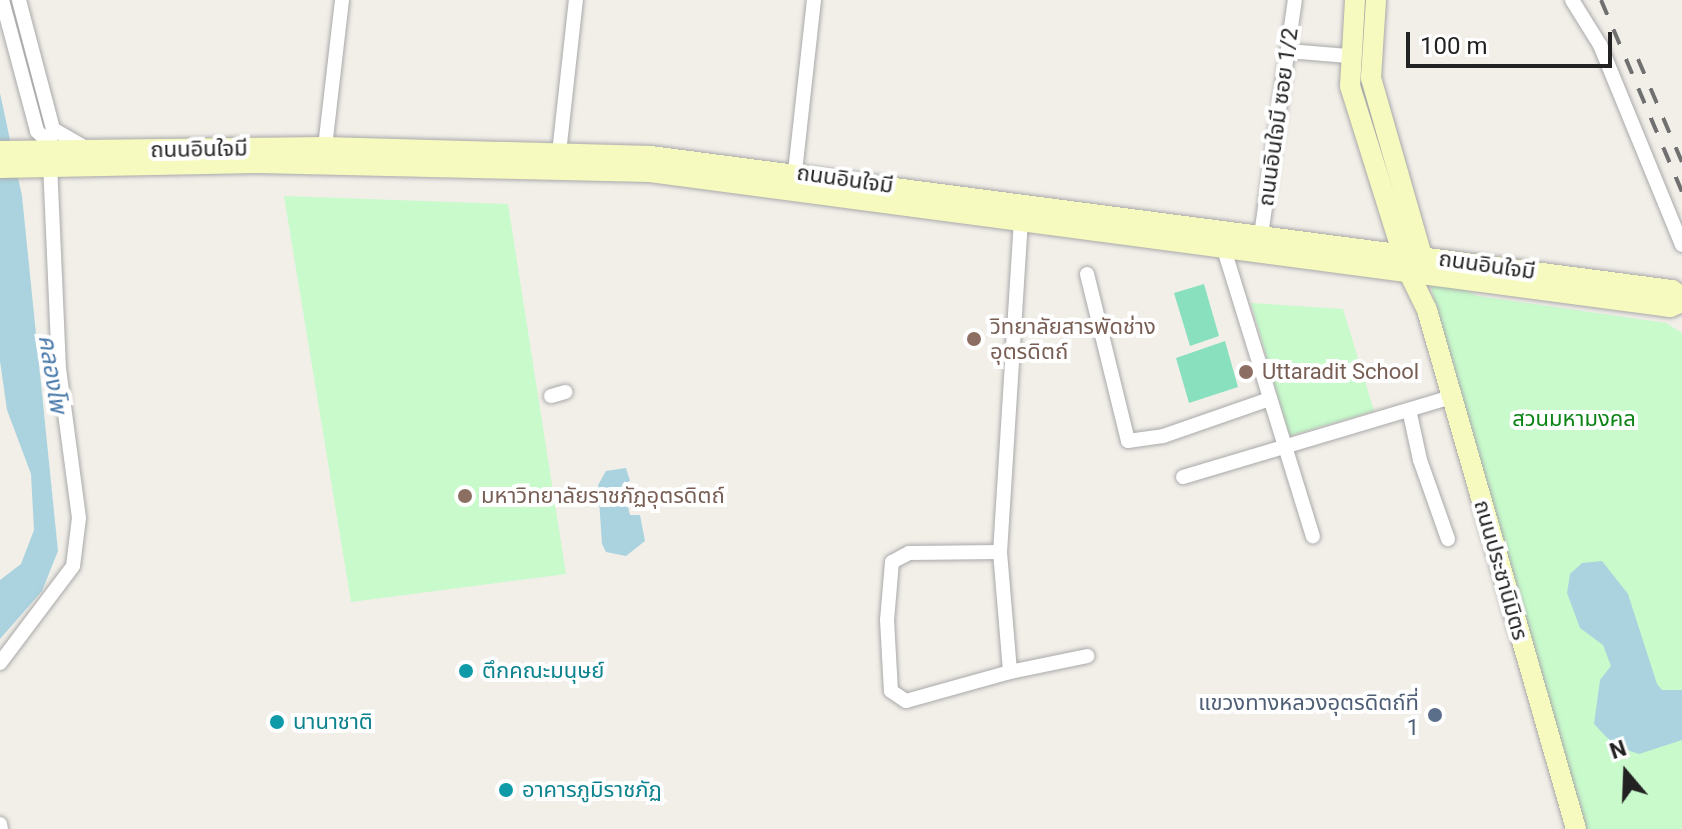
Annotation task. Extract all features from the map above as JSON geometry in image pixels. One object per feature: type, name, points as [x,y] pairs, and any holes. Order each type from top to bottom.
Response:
[{"type":"main road","points":[[1355,0],[1348,56],[1350,86],[1415,264]]},
{"type":"main road","points":[[1376,0],[1371,78],[1415,264]]},
{"type":"main road","name":"ถนนอินใจมี","points":[[0,151],[325,147],[651,156],[794,180],[1415,264]]},
{"type":"main road","name":"ถนนอินใจมี","points":[[0,168],[48,151],[257,163],[650,172],[794,180]]},
{"type":"main road","name":"ถนนอินใจมี","points":[[1224,238],[1261,235],[1670,307],[1682,300]]},
{"type":"main road","name":"ถนนประชานิมิตร","points":[[1415,264],[1576,829]]},
{"type":"street","points":[[2,0],[37,131],[48,151]]},
{"type":"street","points":[[0,663],[63,584],[78,546],[75,476],[59,369],[48,151],[19,0]]},
{"type":"street","points":[[325,147],[342,0]]},
{"type":"street","points":[[559,153],[576,0]]},
{"type":"street","points":[[794,180],[814,0]]},
{"type":"street","name":"ถนนอินใจมี ซอย 1/2","points":[[1261,235],[1295,0]]},
{"type":"street","points":[[1572,0],[1600,45],[1682,245]]},
{"type":"street","points":[[1288,51],[1348,56]]},
{"type":"street","points":[[1010,672],[1000,552],[1022,211]]},
{"type":"street","points":[[1224,238],[1313,536]]},
{"type":"street","points":[[1087,274],[1128,441],[1163,436],[1270,399]]},
{"type":"street","points":[[1183,477],[1410,414],[1451,397]]},
{"type":"street","points":[[1410,414],[1420,460],[1448,539]]},
{"type":"street","points":[[1000,552],[909,553],[892,562],[887,620],[891,691],[906,701],[1010,672],[1087,656]]},
{"type":"green space","points":[[284,196],[508,204],[566,574],[351,602]]},
{"type":"green space","name":"สวนมหามงคล","points":[[1428,274],[1478,296],[1666,323],[1682,333],[1682,829],[1576,829],[1502,575]]},
{"type":"green space","points":[[1204,284],[1219,336],[1190,346],[1174,293]]},
{"type":"green space","points":[[1251,303],[1343,309],[1374,411],[1289,436]]},
{"type":"green space","points":[[1225,341],[1238,387],[1189,403],[1176,358]]},
{"type":"water","points":[[0,93],[22,196],[58,551],[42,591],[0,639],[0,580],[21,564],[34,530],[31,474],[7,410],[0,361]]},
{"type":"water","points":[[626,468],[630,481],[622,484],[630,515],[640,515],[645,541],[626,556],[606,552],[602,544],[598,485],[606,471]]},
{"type":"water","points":[[1602,561],[1628,594],[1657,684],[1662,690],[1682,690],[1682,740],[1639,754],[1615,746],[1594,724],[1600,680],[1611,666],[1603,645],[1580,628],[1567,593],[1570,574],[1582,563]]},
{"type":"railway","points":[[1601,0],[1682,192]]},
{"type":"railway","points":[[1638,59],[1682,162]]},
{"type":"place","name":"วิทยาลัยสารพัดช่าง อุตรดิตถ์","points":[[974,339]]},
{"type":"place","name":"Uttaradit School","points":[[1246,372]]},
{"type":"place","name":"มหาวิทยาลัยราชภัฏอุตรดิตถ์","points":[[465,496]]},
{"type":"place","name":"ตึกคณะมนุษย์","points":[[466,671]]},
{"type":"place","name":"แขวงทางหลวงอุตรดิตถ์ที่ 1","points":[[1435,715]]},
{"type":"place","name":"นานาชาติ","points":[[277,722]]},
{"type":"place","name":"อาคารภูมิราชภัฏ","points":[[506,790]]},
{"type":"water label","name":"คลองโพ","points":[[52,374]]}]
